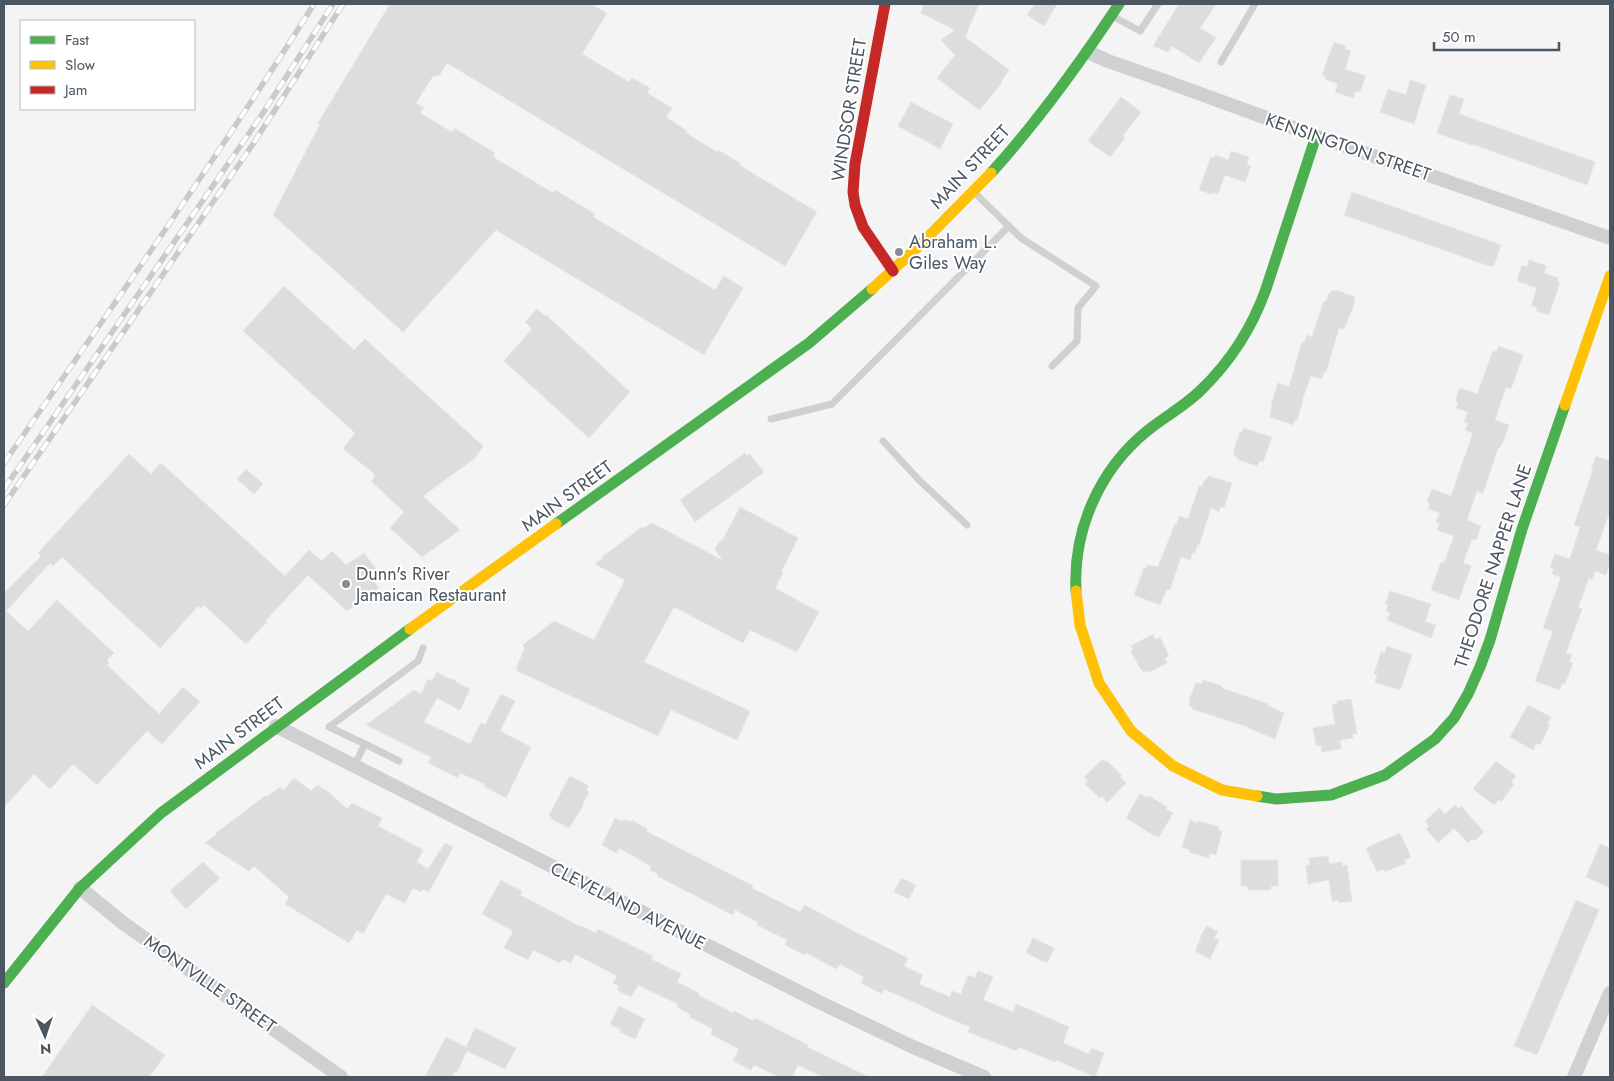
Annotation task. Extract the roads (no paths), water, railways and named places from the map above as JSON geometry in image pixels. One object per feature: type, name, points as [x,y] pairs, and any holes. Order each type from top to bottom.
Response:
[{"type":"main road","name":"WINDSOR STREET","points":[[885,4],[855,164],[853,192],[855,205],[863,227],[893,271]]},
{"type":"main road","name":"MAIN STREET","points":[[4,983],[80,888],[161,813],[276,726],[802,349],[853,308],[956,210],[1026,132],[1088,52],[1119,4]]},
{"type":"main road","name":"THEODORE NAPPER LANE","points":[[1316,136],[1264,292],[1248,331],[1228,361],[1208,383],[1189,401],[1140,436],[1121,455],[1095,496],[1080,540],[1076,568],[1076,602],[1082,638],[1090,665],[1111,707],[1130,730],[1147,748],[1188,776],[1212,787],[1251,797],[1277,799],[1329,795],[1370,782],[1414,756],[1436,738],[1455,714],[1473,686],[1488,648],[1520,534],[1610,276]]},
{"type":"street","name":"KENSINGTON STREET","points":[[1088,52],[1108,61],[1316,136],[1610,238]]},
{"type":"street","name":"CLEVELAND AVENUE","points":[[276,726],[819,1002],[913,1047],[984,1077]]},
{"type":"street","name":"MONTVILLE STREET","points":[[80,888],[123,923],[341,1077]]},
{"type":"street","points":[[1574,1077],[1610,992]]},
{"type":"lane","points":[[1111,16],[1140,31],[1158,4]]},
{"type":"lane","points":[[1221,62],[1255,4]]},
{"type":"lane","points":[[973,191],[1021,238],[1096,286],[1078,308],[1077,341],[1052,366]]},
{"type":"lane","points":[[771,420],[832,404],[1009,226]]},
{"type":"lane","points":[[883,441],[919,480],[967,525]]},
{"type":"lane","points":[[399,761],[329,727],[418,661],[423,648]]},
{"type":"lane","points":[[354,766],[365,744]]},
{"type":"railway","points":[[4,463],[201,178],[314,4]]},
{"type":"railway","points":[[4,489],[261,116],[333,4]]},
{"type":"railway","points":[[4,505],[253,144],[343,4]]},
{"type":"place","name":"Abraham L. Giles Way","points":[[899,252]]},
{"type":"place","name":"Dunn's River Jamaican Restaurant","points":[[346,584]]}]
